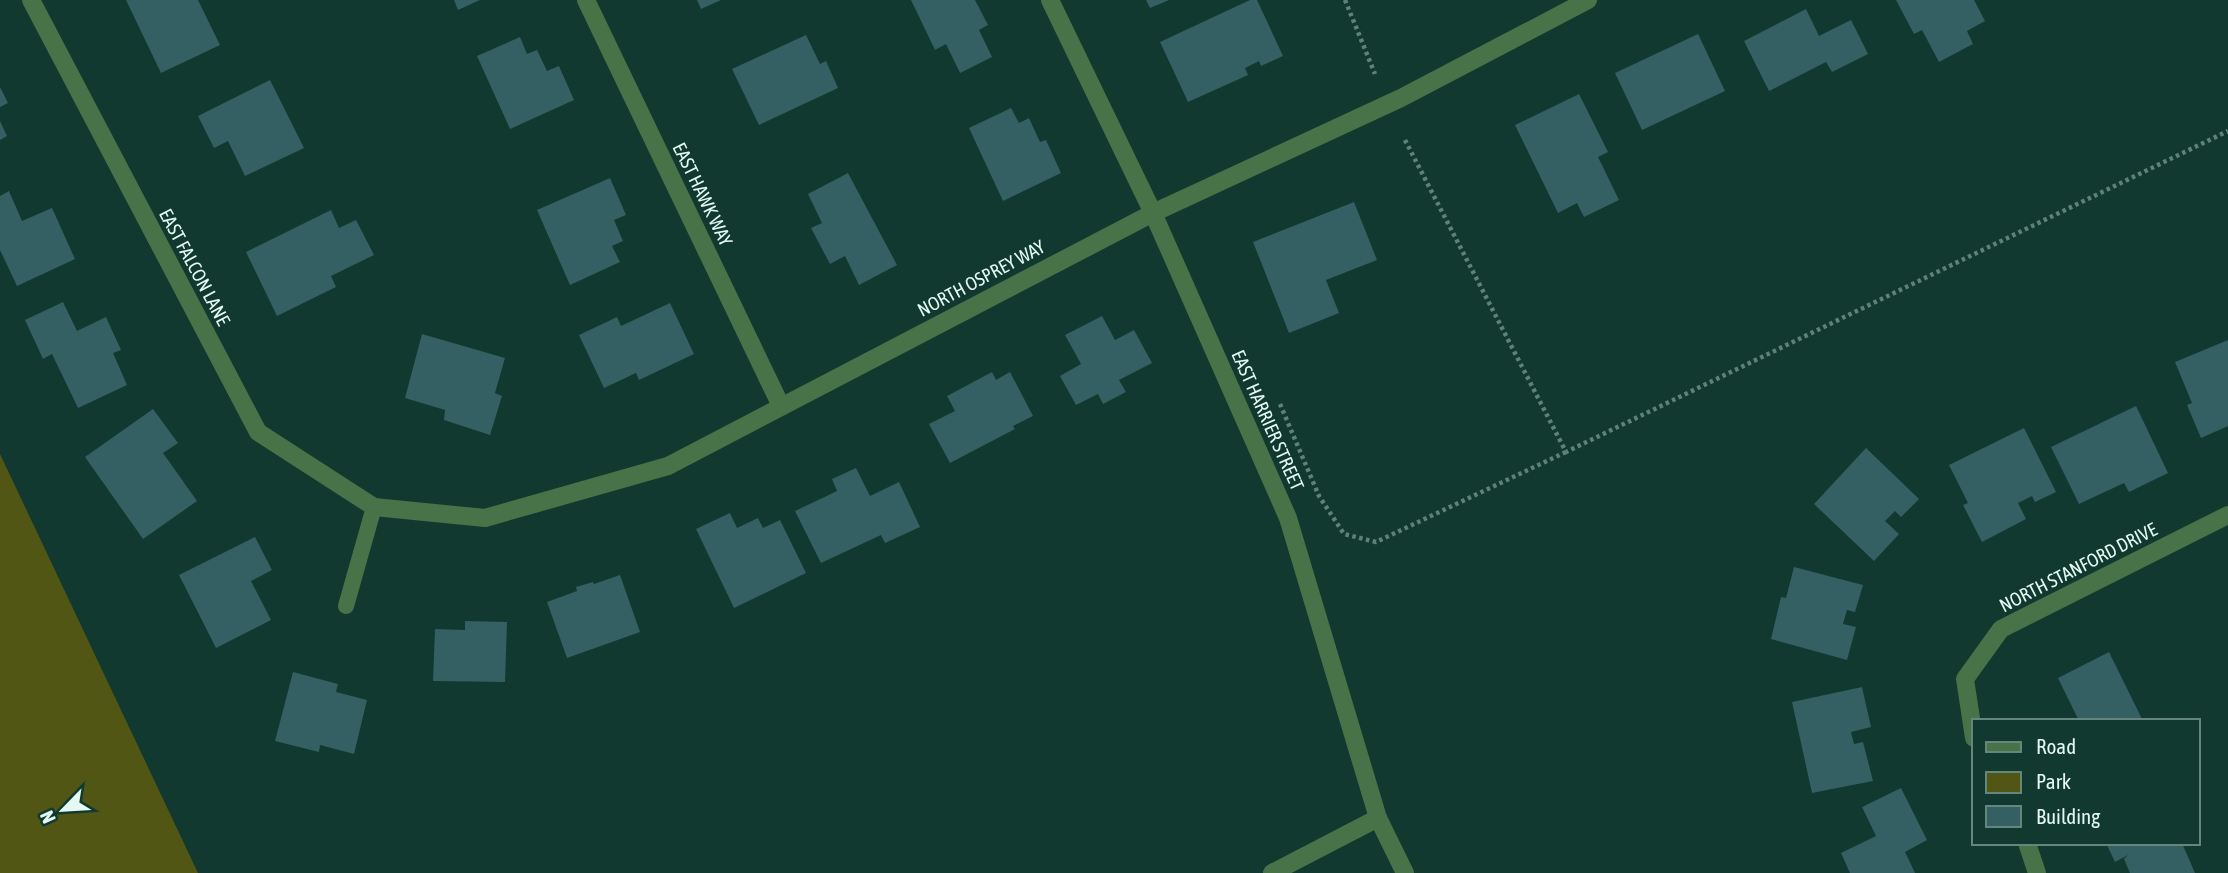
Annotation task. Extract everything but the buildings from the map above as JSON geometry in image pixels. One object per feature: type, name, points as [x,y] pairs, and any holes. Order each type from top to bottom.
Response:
[{"type":"street","name":"EAST FALCON LANE","points":[[31,0],[258,432],[374,507]]},
{"type":"street","name":"EAST HAWK WAY","points":[[586,0],[781,406]]},
{"type":"street","name":"EAST HARRIER STREET","points":[[1050,0],[1153,212],[1289,518],[1378,818],[1405,873]]},
{"type":"street","name":"NORTH OSPREY WAY","points":[[374,507],[485,518],[668,466],[1153,212],[1401,98],[1588,0]]},
{"type":"street","name":"NORTH STANFORD DRIVE","points":[[1972,725],[1965,679],[2001,629],[2228,515]]},
{"type":"street","points":[[1272,873],[1378,818]]},
{"type":"street","points":[[2028,845],[2037,873]]},
{"type":"lane","points":[[346,606],[374,507]]},
{"type":"path","points":[[1345,0],[1375,74]]},
{"type":"path","points":[[1280,404],[1319,496],[1344,534],[1376,542],[2228,131]]},
{"type":"path","points":[[1405,140],[1566,452]]},
{"type":"green space","points":[[0,454],[198,873],[0,873]]}]
